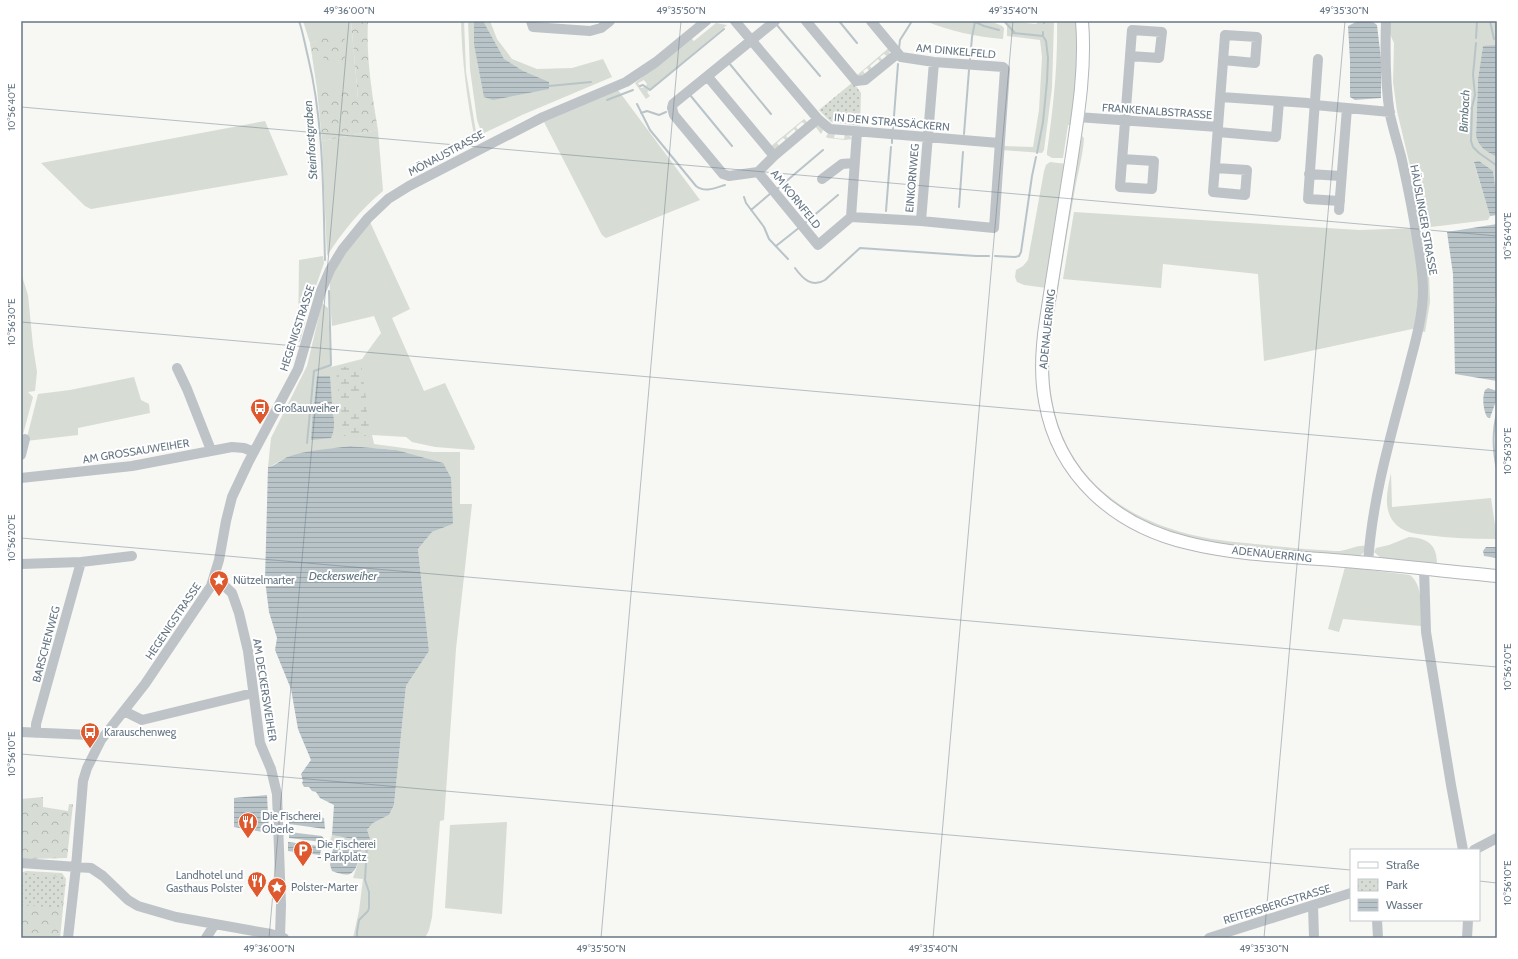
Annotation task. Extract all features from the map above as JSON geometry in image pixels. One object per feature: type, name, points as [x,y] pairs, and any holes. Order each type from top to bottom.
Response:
[{"type":"main road","name":"ADENAUERRING","points":[[1082,21],[1082,68],[1077,117],[1046,322],[1042,358],[1045,400],[1050,424],[1060,448],[1073,470],[1091,492],[1112,510],[1135,524],[1172,539],[1219,549],[1276,556],[1368,563],[1497,576]]},
{"type":"street","points":[[531,21],[533,27],[590,31],[601,28],[610,21]]},
{"type":"street","name":"MÖNAUSTRASSE","points":[[330,270],[353,235],[388,199],[409,186],[502,137],[543,117],[631,79],[656,62],[706,21]]},
{"type":"street","name":"IN DEN STRASSÄCKERN","points":[[736,21],[818,119],[830,129],[999,144]]},
{"type":"street","points":[[751,40],[775,21]]},
{"type":"street","points":[[806,21],[856,81],[865,80],[897,54],[871,21]]},
{"type":"street","name":"HÄUSLINGER STRASSE","points":[[1368,563],[1374,508],[1417,333],[1422,307],[1423,290],[1422,272],[1414,219],[1387,95],[1385,40],[1386,21]]},
{"type":"street","name":"AM KORNFELD","points":[[751,40],[708,77],[673,104],[672,108],[674,115],[726,176],[758,172],[818,244],[851,217]]},
{"type":"street","name":"AM DINKELFELD","points":[[897,54],[905,58],[934,62],[1003,67],[1005,69],[999,144]]},
{"type":"street","points":[[1122,159],[1130,56]]},
{"type":"street","points":[[1318,59],[1308,199],[1339,206],[1347,108]]},
{"type":"street","points":[[1221,97],[1223,60]]},
{"type":"street","name":"EINKORNWEG","points":[[921,221],[934,62]]},
{"type":"street","points":[[708,77],[774,156]]},
{"type":"street","name":"FRANKENALBSTRASSE","points":[[1218,130],[1221,97],[1308,102],[1315,105],[1390,112]]},
{"type":"street","name":"FRANKENALBSTRASSE","points":[[1077,117],[1276,137],[1279,100]]},
{"type":"street","points":[[758,172],[774,156],[818,119]]},
{"type":"street","points":[[1215,168],[1218,130]]},
{"type":"street","points":[[857,132],[851,217],[921,221],[994,228],[999,144]]},
{"type":"street","points":[[822,179],[842,164],[854,163]]},
{"type":"street","points":[[1309,174],[1341,176]]},
{"type":"street","name":"HEGENIGSTRASSE","points":[[68,938],[76,867],[83,781],[93,754],[173,644],[207,592],[219,560],[228,509],[236,487],[298,369],[321,291],[330,270]]},
{"type":"street","points":[[177,368],[211,450]]},
{"type":"street","points":[[21,455],[25,439]]},
{"type":"street","name":"AM GROSSAUWEIHER","points":[[21,478],[132,466],[211,450],[236,447],[254,452]]},
{"type":"street","points":[[21,564],[81,562],[132,556]]},
{"type":"street","name":"BARSCHENWEG","points":[[36,733],[36,724],[81,562]]},
{"type":"street","points":[[1424,569],[1426,632],[1463,849]]},
{"type":"street","name":"AM DECKERSWEIHER","points":[[214,576],[232,593],[237,606],[248,652],[260,743],[271,770],[277,794],[282,937]]},
{"type":"street","points":[[124,711],[142,720],[253,693]]},
{"type":"street","points":[[21,732],[91,735],[102,740]]},
{"type":"street","points":[[1476,849],[1497,838]]},
{"type":"street","points":[[21,863],[95,870],[128,900],[138,906],[176,917],[282,937]]},
{"type":"street","name":"REITERSBERGSTRASSE","points":[[1209,938],[1350,893]]},
{"type":"street","points":[[1313,905],[1314,938]]},
{"type":"street","points":[[1377,921],[1378,938]]},
{"type":"street","points":[[1467,938],[1468,921]]},
{"type":"street","points":[[206,938],[214,924]]},
{"type":"green space","points":[[967,20],[990,22],[1004,28],[1003,39],[963,33],[925,21]]},
{"type":"green space","points":[[303,21],[351,21],[358,99],[341,89],[317,89],[312,56],[320,52],[338,60],[345,71],[334,40],[316,41],[310,43]]},
{"type":"green space","points":[[351,21],[368,21],[369,62],[378,130],[322,141],[317,89],[341,89],[358,98]]},
{"type":"green space","points":[[461,21],[464,21],[466,72],[477,138],[475,140],[465,80]]},
{"type":"green space","points":[[468,21],[490,21],[497,39],[512,59],[537,69],[572,68],[603,59],[612,77],[522,115],[482,134],[477,120],[470,69]]},
{"type":"green space","points":[[1005,21],[1036,24],[1039,21],[1054,21],[1052,88],[1044,150],[1042,153],[1002,150],[1002,146],[1033,147],[1039,110],[1042,57],[1040,40],[1007,36],[1007,26]]},
{"type":"green space","points":[[1057,21],[1079,21],[1073,125],[1068,125],[1063,158],[1052,158],[1047,155],[1056,70]]},
{"type":"green space","points":[[1384,21],[1497,21],[1497,45],[1483,47],[1478,79],[1476,136],[1481,147],[1497,157],[1497,197],[1493,171],[1474,163],[1490,216],[1488,220],[1423,228],[1397,111],[1393,82],[1394,43]]},
{"type":"green space","points":[[716,23],[727,25],[650,90],[646,86],[647,84],[644,80],[638,83],[641,88],[645,87],[649,91],[647,92],[650,96],[646,99],[635,83],[691,38],[694,41]]},
{"type":"green space","points":[[327,31],[334,40],[343,33],[345,41],[345,72],[338,60],[326,61],[320,53],[312,56],[310,43],[316,41],[319,32]]},
{"type":"green space","points":[[890,47],[888,57],[884,54],[880,57],[883,61],[881,63],[878,59],[870,66],[873,70],[870,72],[867,68],[863,71],[866,75],[862,77],[856,76]]},
{"type":"green space","points":[[853,82],[861,93],[860,126],[831,122],[819,110]]},
{"type":"green space","points":[[618,90],[700,200],[606,238],[602,235],[543,120]]},
{"type":"green space","points":[[804,119],[808,123],[806,125],[802,122],[796,127],[799,131],[797,133],[794,129],[786,136],[789,139],[787,141],[783,138],[777,143],[780,147],[775,149],[770,147]]},
{"type":"green space","points":[[265,121],[288,175],[91,209],[85,206],[41,163]]},
{"type":"green space","points":[[815,126],[819,126],[835,133],[834,138],[844,139],[845,134],[850,136],[852,139],[845,140],[828,138],[826,137],[828,133],[823,130],[821,134]]},
{"type":"green space","points":[[378,130],[383,191],[352,221],[327,256],[322,141]]},
{"type":"green space","points":[[1082,136],[1084,138],[1083,151],[1072,203],[1058,288],[1049,361],[1053,404],[1062,434],[1075,460],[1093,482],[1115,501],[1141,517],[1170,529],[1220,540],[1320,550],[1339,551],[1359,546],[1367,546],[1365,551],[1359,557],[1255,549],[1205,543],[1163,531],[1113,506],[1073,462],[1055,423],[1047,385],[1047,344],[1072,181]]},
{"type":"green space","points":[[1050,162],[1067,164],[1047,288],[1024,285],[1017,282],[1015,277],[1016,270],[1023,266],[1028,260],[1044,171],[1046,165]]},
{"type":"green space","points":[[1074,212],[1359,230],[1423,228],[1429,273],[1430,302],[1425,332],[1412,329],[1264,361],[1258,274],[1163,264],[1161,288],[1063,279]]},
{"type":"green space","points":[[370,222],[410,309],[392,318],[424,391],[445,383],[475,447],[474,450],[435,447],[412,442],[406,437],[372,435],[374,444],[433,452],[460,452],[460,504],[472,504],[456,649],[444,820],[440,821],[432,917],[429,930],[425,938],[353,938],[359,911],[363,879],[353,878],[361,854],[361,849],[357,847],[336,846],[333,848],[328,848],[332,835],[363,841],[366,844],[367,830],[373,823],[389,815],[394,805],[406,686],[429,651],[418,549],[432,532],[453,524],[396,450],[350,446],[308,452],[287,457],[268,467],[271,438],[307,366],[322,303],[328,308],[331,367],[362,359],[381,333],[374,316],[332,326],[330,282],[332,275],[347,250]]},
{"type":"green space","points":[[323,256],[324,263],[310,303],[300,342],[298,342],[299,260]]},
{"type":"green space","points":[[21,273],[28,295],[37,372],[35,391],[28,392],[33,397],[21,442]]},
{"type":"green space","points":[[361,363],[366,398],[339,400],[336,369]]},
{"type":"green space","points":[[134,377],[141,400],[149,404],[150,413],[78,428],[78,435],[26,441],[38,394],[70,390]]},
{"type":"green space","points":[[366,404],[370,436],[343,436],[341,407]]},
{"type":"green space","points":[[1391,473],[1392,507],[1491,498],[1497,539],[1435,536],[1414,533],[1402,529],[1393,522],[1387,506],[1387,495]]},
{"type":"green space","points":[[1409,537],[1421,539],[1430,544],[1433,547],[1437,557],[1437,564],[1382,559],[1374,552],[1376,548],[1389,545]]},
{"type":"green space","points":[[1345,567],[1410,575],[1419,591],[1421,626],[1343,619],[1339,632],[1328,629]]},
{"type":"green space","points":[[43,797],[43,807],[68,811],[69,804],[73,804],[67,858],[21,858],[21,799]]},
{"type":"green space","points":[[507,822],[502,914],[445,908],[450,825]]},
{"type":"green space","points":[[26,871],[62,873],[66,879],[60,938],[21,938],[21,873]]},
{"type":"green space","points":[[24,873],[64,877],[62,909],[21,904],[21,888]]},
{"type":"water","points":[[474,21],[483,21],[504,59],[523,71],[549,82],[549,89],[493,100],[484,97],[474,44]]},
{"type":"water","points":[[1358,21],[1373,22],[1377,25],[1381,59],[1381,98],[1355,100],[1350,97],[1348,26]]},
{"type":"water","points":[[1497,45],[1497,157],[1481,147],[1476,136],[1478,79],[1483,46]]},
{"type":"water","points":[[1479,161],[1493,171],[1497,199],[1497,215],[1490,216],[1474,162]]},
{"type":"water","points":[[1497,224],[1497,289],[1495,301],[1497,320],[1497,381],[1455,374],[1453,274],[1447,232]]},
{"type":"water","points":[[317,376],[330,376],[332,404],[314,406]]},
{"type":"water","points":[[1488,388],[1497,391],[1497,398],[1490,418],[1487,417],[1483,404],[1483,396],[1485,390]]},
{"type":"water","points":[[329,408],[334,418],[331,438],[311,440],[313,410]]},
{"type":"water","name":"Deckersweiher","points":[[350,446],[396,450],[443,463],[451,478],[453,524],[432,532],[418,549],[429,651],[406,686],[394,805],[389,815],[373,823],[367,830],[370,839],[367,844],[363,841],[332,835],[334,805],[320,798],[316,792],[312,791],[309,787],[304,787],[302,783],[303,781],[301,774],[311,760],[298,729],[291,689],[275,650],[277,638],[269,612],[265,580],[268,467],[294,455],[310,451]]},
{"type":"water","points":[[1486,547],[1497,547],[1497,558],[1484,556],[1483,551]]},
{"type":"water","points":[[267,795],[269,833],[234,827],[234,798]]},
{"type":"water","points":[[289,814],[324,818],[325,829],[289,824]]},
{"type":"water","points":[[289,832],[322,836],[324,839],[322,842],[289,838]]},
{"type":"water","points":[[288,842],[319,846],[321,850],[320,855],[288,851]]},
{"type":"water","points":[[336,846],[361,849],[356,867],[351,873],[345,875],[332,871],[330,865],[333,848]]},
{"type":"waterway","name":"Steinforstgraben","points":[[299,21],[313,82],[320,132],[325,260]]},
{"type":"waterway","points":[[839,21],[857,43]]},
{"type":"waterway","points":[[899,49],[900,40],[912,21]]},
{"type":"waterway","points":[[973,21],[999,30]]},
{"type":"waterway","points":[[1004,21],[1015,33]]},
{"type":"waterway","name":"Bimbach","points":[[1476,38],[1477,21]]},
{"type":"waterway","points":[[1490,21],[1494,39]]},
{"type":"waterway","points":[[970,60],[975,22]]},
{"type":"waterway","points":[[776,24],[820,76]]},
{"type":"waterway","points":[[640,86],[643,85],[650,90],[724,29]]},
{"type":"waterway","points":[[1013,33],[1043,36],[1046,41],[1048,58],[1047,81],[1043,122],[1037,153]]},
{"type":"waterway","name":"Bimbach","points":[[1476,43],[1473,75],[1475,95],[1472,107],[1471,141],[1473,147],[1497,167]]},
{"type":"waterway","points":[[729,63],[771,114]]},
{"type":"waterway","points":[[893,129],[898,64]]},
{"type":"waterway","points":[[964,134],[969,70]]},
{"type":"waterway","points":[[549,86],[591,82]]},
{"type":"waterway","points":[[607,100],[633,90]]},
{"type":"waterway","points":[[690,95],[732,146]]},
{"type":"waterway","points":[[637,104],[650,130],[696,186],[706,190],[725,185]]},
{"type":"waterway","points":[[641,113],[647,111],[659,115],[666,112]]},
{"type":"waterway","points":[[892,137],[892,143]]},
{"type":"waterway","points":[[886,211],[891,147]]},
{"type":"waterway","points":[[777,189],[823,150]]},
{"type":"waterway","points":[[959,207],[963,152]]},
{"type":"waterway","points":[[995,256],[1015,257],[1019,256],[1021,252],[1036,157]]},
{"type":"waterway","points":[[751,210],[771,193]]},
{"type":"waterway","points":[[805,223],[838,195]]},
{"type":"waterway","points":[[744,197],[746,203],[764,227],[769,239],[788,259]]},
{"type":"waterway","points":[[776,246],[800,227]]},
{"type":"waterway","points":[[795,268],[805,279],[812,283],[816,283],[825,280],[860,248],[989,256]]},
{"type":"waterway","name":"Steinforstgraben","points":[[307,443],[314,371],[331,365],[329,291]]},
{"type":"waterway","name":"Bimbach","points":[[1497,414],[1494,428],[1497,469]]},
{"type":"waterway","name":"Steinforstgraben","points":[[357,938],[359,920],[369,908],[369,892],[365,880],[367,844]]},
{"type":"place","name":"Großauweiher","points":[[260,425]]},
{"type":"place","name":"Nützelmarter","points":[[219,597]]},
{"type":"place","name":"Karauschenweg","points":[[90,749]]},
{"type":"place","name":"Die Fischerei Oberle","points":[[248,839]]},
{"type":"place","name":"Die Fischerei - Parkplatz","points":[[303,867]]},
{"type":"place","name":"Landhotel und Gasthaus Polster","points":[[257,898]]},
{"type":"place","name":"Polster-Marter","points":[[277,904]]}]
